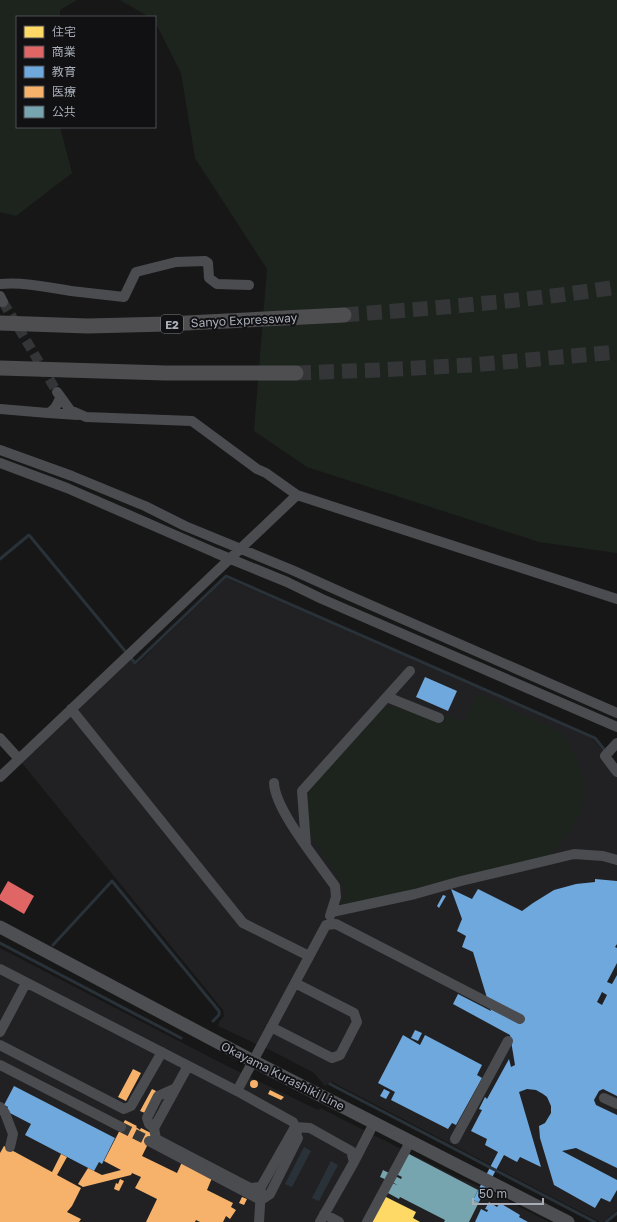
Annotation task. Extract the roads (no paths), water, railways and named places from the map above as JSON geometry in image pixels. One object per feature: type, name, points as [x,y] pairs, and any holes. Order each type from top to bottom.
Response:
[{"type":"highway","name":"Sanyo Expressway","points":[[0,323],[88,326],[143,325],[344,315]]},
{"type":"highway","points":[[0,368],[166,373],[296,373]]},
{"type":"main road","name":"Okayama Kurashiki Line","points":[[0,927],[253,1061],[568,1222]]},
{"type":"street","points":[[0,284],[11,283],[42,285],[124,297],[136,272],[176,262],[205,261],[209,266],[209,278],[217,284],[249,285]]},
{"type":"street","points":[[48,413],[57,406],[58,395],[70,410],[78,415]]},
{"type":"street","points":[[0,409],[78,415],[86,417],[192,421],[257,469],[266,473],[297,495],[617,598]]},
{"type":"street","points":[[0,450],[72,476],[145,506],[185,526],[292,570],[617,713]]},
{"type":"street","points":[[0,463],[67,488],[230,559],[281,579],[330,602],[617,727]]},
{"type":"street","points":[[0,777],[297,495]]},
{"type":"street","points":[[306,845],[302,791],[410,671]]},
{"type":"street","points":[[387,697],[439,718]]},
{"type":"street","points":[[71,709],[243,923],[309,956]]},
{"type":"street","points":[[0,738],[19,759]]},
{"type":"street","points":[[617,743],[605,756],[617,772]]},
{"type":"street","points":[[237,1091],[326,925],[332,912],[336,896],[335,886],[290,821],[275,791],[274,783]]},
{"type":"street","points":[[332,912],[415,894],[461,881],[574,854],[590,854],[617,860]]},
{"type":"street","points":[[326,925],[336,924],[520,1019]]},
{"type":"street","points":[[0,969],[237,1091],[293,1122],[298,1138],[270,1194],[264,1198],[257,1198],[149,1141]]},
{"type":"street","points":[[0,1032],[26,983]]},
{"type":"street","points":[[271,1027],[332,1058],[340,1055],[357,1022],[354,1014],[295,983]]},
{"type":"street","points":[[455,1139],[508,1041]]},
{"type":"street","points":[[0,1045],[124,1109],[131,1106],[162,1052]]},
{"type":"street","points":[[0,1065],[121,1127]]},
{"type":"street","points":[[188,1066],[154,1128],[156,1138],[250,1188],[261,1187]]},
{"type":"street","points":[[604,1098],[617,1104]]},
{"type":"street","points":[[0,1107],[5,1113],[13,1134],[10,1147]]},
{"type":"street","points":[[340,1222],[322,1218],[374,1123]]},
{"type":"street","points":[[295,1127],[310,1128],[352,1151],[354,1162]]},
{"type":"street","points":[[259,1222],[261,1187],[295,1127]]},
{"type":"street","points":[[367,1222],[410,1142]]},
{"type":"waterway","points":[[0,559],[29,535],[135,663],[226,576],[595,738],[607,753]]},
{"type":"waterway","points":[[53,945],[112,881],[219,1011],[219,1015],[213,1021]]},
{"type":"waterway","points":[[0,943],[181,1038]]},
{"type":"waterway","points":[[330,1084],[595,1222]]},
{"type":"waterway","points":[[606,1222],[617,1213]]},
{"type":"tunnel","points":[[344,315],[447,307],[617,287]]},
{"type":"tunnel","points":[[3,302],[57,392]]},
{"type":"tunnel","points":[[296,373],[472,365],[617,352]]},
{"type":"tunnel","points":[[121,1127],[149,1141]]}]
